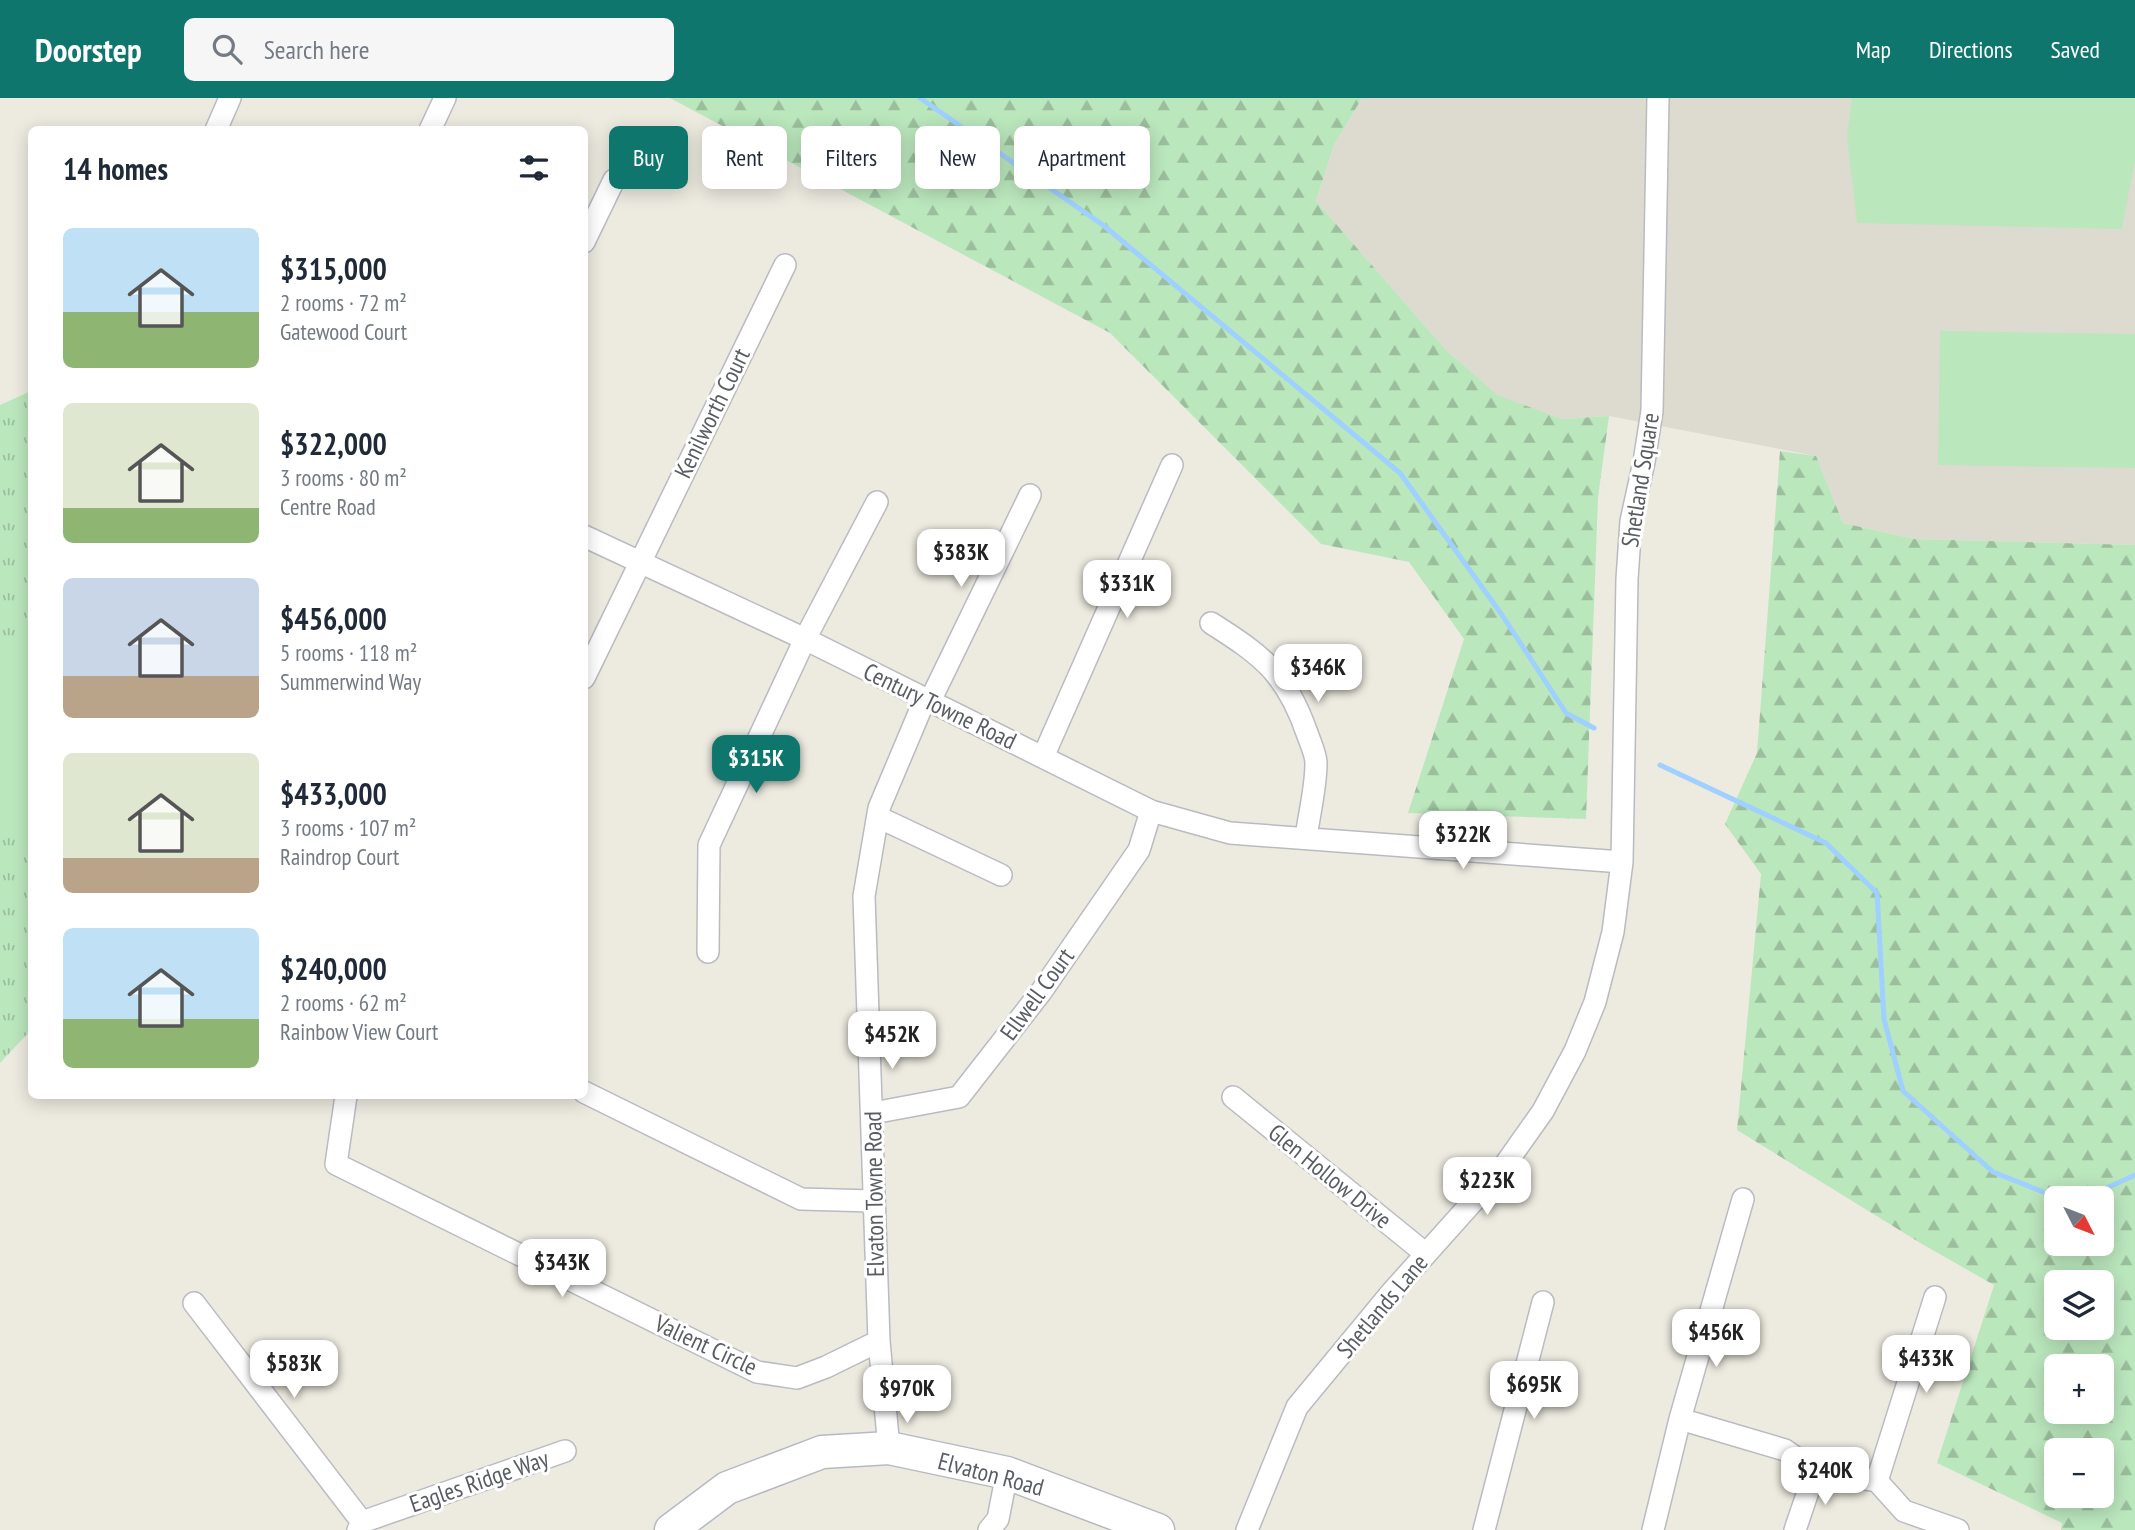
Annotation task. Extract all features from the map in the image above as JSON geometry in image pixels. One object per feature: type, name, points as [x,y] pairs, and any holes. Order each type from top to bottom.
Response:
[{"type":"street","points":[[218,126],[230,98]]},
{"type":"street","points":[[432,126],[445,98]]},
{"type":"street","name":"Shetland Square","points":[[1622,862],[1630,533],[1652,411],[1658,98]]},
{"type":"street","points":[[588,234],[610,189]]},
{"type":"street","name":"Kenilworth Court","points":[[588,670],[785,265]]},
{"type":"street","points":[[1043,757],[1172,465]]},
{"type":"street","name":"Elvaton Towne Road","points":[[888,1448],[879,1341],[864,896],[878,817],[928,700],[1030,495]]},
{"type":"street","points":[[708,952],[709,845],[805,639],[877,502]]},
{"type":"street","name":"Century Towne Road","points":[[588,538],[805,639],[1151,811],[1230,833],[1622,862]]},
{"type":"street","points":[[1211,623],[1254,650],[1272,668],[1287,687],[1301,718],[1317,761],[1306,838]]},
{"type":"street","name":"Ellwell Court","points":[[873,1113],[959,1097],[1041,992],[1139,850],[1151,811]]},
{"type":"street","points":[[878,817],[1001,875]]},
{"type":"street","name":"Shetlands Lane","points":[[1247,1530],[1297,1406],[1502,1169],[1543,1111],[1575,1051],[1595,1002],[1613,932],[1622,862]]},
{"type":"street","points":[[588,1094],[802,1199],[873,1201]]},
{"type":"street","name":"Glen Hollow Drive","points":[[1234,1097],[1426,1254]]},
{"type":"street","name":"Valient Circle","points":[[346,1099],[336,1164],[757,1372],[797,1378],[879,1341]]},
{"type":"street","points":[[1653,1530],[1680,1419],[1743,1199]]},
{"type":"street","points":[[1877,1480],[1935,1297]]},
{"type":"street","points":[[1484,1530],[1543,1302]]},
{"type":"street","points":[[194,1303],[360,1526]]},
{"type":"street","points":[[1680,1419],[1785,1450],[1815,1471],[1877,1480],[1904,1511],[1958,1530]]},
{"type":"street","name":"Elvaton Road","points":[[671,1530],[727,1488],[774,1470],[822,1452],[888,1448],[1007,1473],[1157,1530]]},
{"type":"street","name":"Eagles Ridge Way","points":[[360,1526],[565,1451]]},
{"type":"street","points":[[1795,1530],[1815,1471]]},
{"type":"street","points":[[989,1530],[998,1519],[1007,1473]]},
{"type":"shaded area","points":[[1362,98],[2135,98],[2135,545],[1914,539],[1843,523],[1816,456],[1609,416],[1562,419],[1497,396],[1445,349],[1316,201],[1334,145]]},
{"type":"green space","points":[[670,98],[1362,98],[1334,145],[1316,201],[1445,349],[1497,395],[1562,419],[1609,416],[1598,498],[1586,819],[1408,813],[1464,639],[1409,562],[1321,544],[1110,333],[840,189],[901,189],[901,126],[801,126],[801,168],[787,160],[787,126],[722,126]]},
{"type":"green space","points":[[1852,98],[2135,98],[2135,160],[2122,229],[1857,223],[1847,136]]},
{"type":"green space","points":[[1940,331],[2135,334],[2135,468],[1938,465]]},
{"type":"green space","points":[[28,392],[28,1033],[0,1063],[0,405]]},
{"type":"green space","points":[[1780,451],[1816,456],[1843,523],[1914,539],[2135,545],[2135,1530],[2061,1530],[2062,1523],[1937,1463],[1994,1285],[1737,1130],[1761,874],[1725,824],[1757,753]]},
{"type":"green space","points":[[28,629],[28,841],[0,834],[0,652]]},
{"type":"waterway","points":[[920,98],[1103,225],[1400,473],[1502,615],[1566,713],[1594,728]]},
{"type":"waterway","points":[[1660,765],[1826,843],[1877,893],[1884,1019],[1903,1091],[1993,1172],[2044,1192]]},
{"type":"waterway","points":[[2111,1186],[2135,1175]]}]
